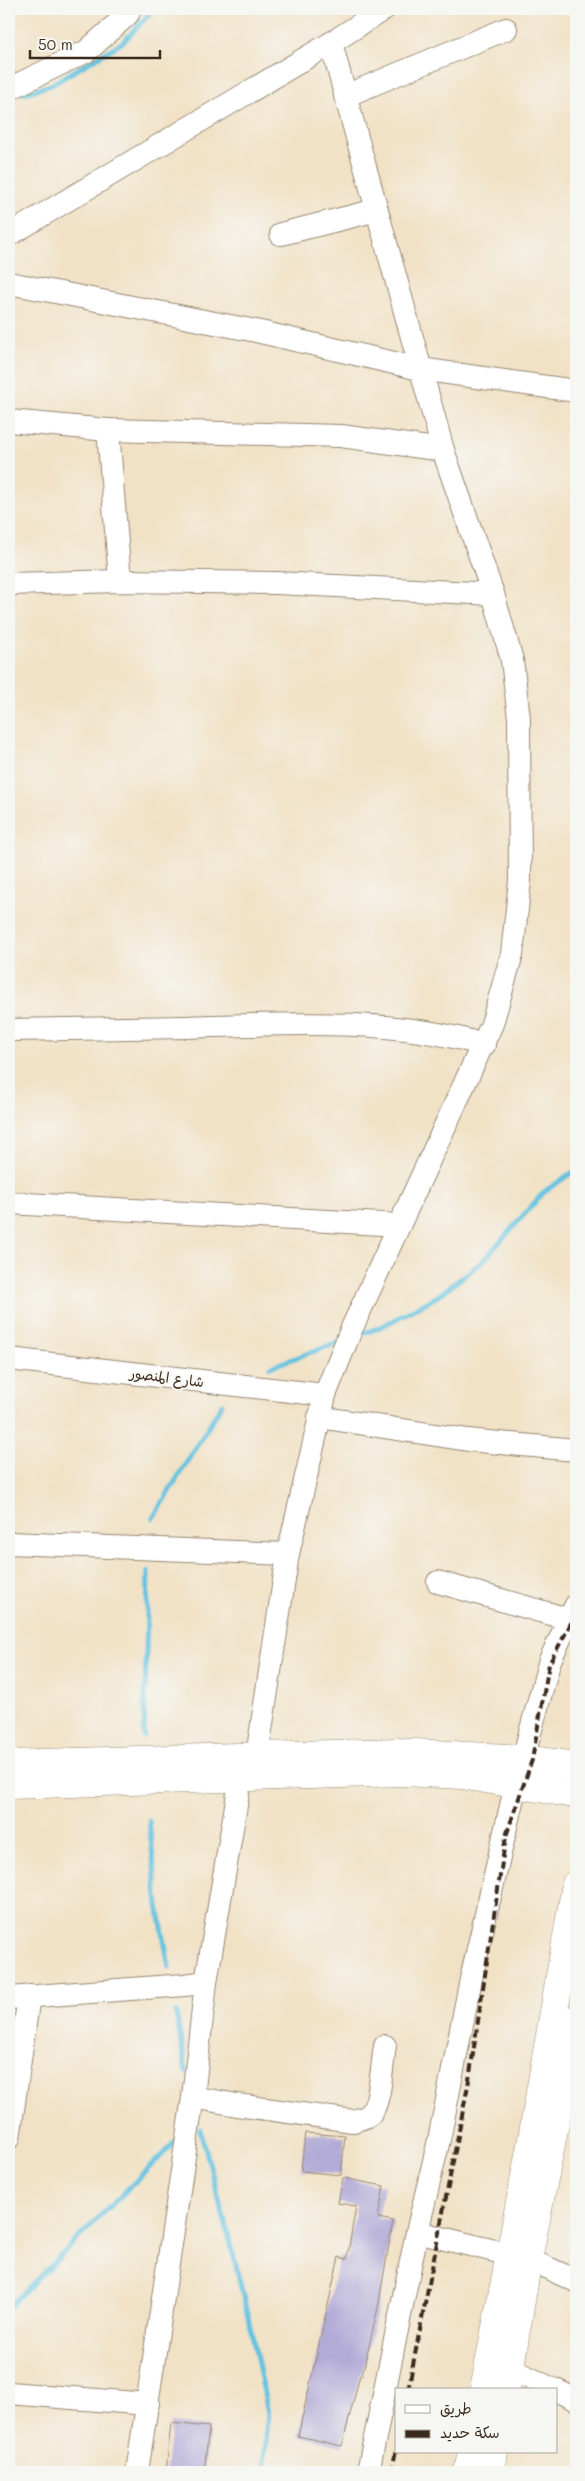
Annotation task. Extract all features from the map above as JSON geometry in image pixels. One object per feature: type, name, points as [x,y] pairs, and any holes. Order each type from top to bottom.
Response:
[{"type":"main road","points":[[9,1764],[249,1766],[462,1775],[576,1766]]},
{"type":"main road","points":[[9,1785],[249,1766]]},
{"type":"main road","points":[[519,1772],[575,1793]]},
{"type":"main road","points":[[508,2379],[531,2145],[576,1884]]},
{"type":"main road","points":[[485,2388],[576,2027]]},
{"type":"main road","points":[[468,2472],[472,2454]]},
{"type":"main road","points":[[490,2472],[494,2454]]},
{"type":"street","points":[[11,88],[88,51],[128,14],[130,9]]},
{"type":"street","points":[[9,235],[331,43],[384,9]]},
{"type":"street","points":[[345,96],[506,28]]},
{"type":"street","points":[[137,2472],[193,2097],[206,1982],[249,1766],[288,1554],[325,1397],[351,1330],[484,1045],[506,982],[512,954],[520,881],[519,718],[512,660],[493,594],[443,450],[331,43]]},
{"type":"street","points":[[281,234],[377,210]]},
{"type":"street","points":[[9,283],[256,331],[420,369],[576,391]]},
{"type":"street","points":[[9,421],[108,430],[341,436],[443,450]]},
{"type":"street","points":[[108,430],[120,581]]},
{"type":"street","points":[[9,584],[120,581],[277,583],[493,594]]},
{"type":"street","points":[[9,1030],[252,1024],[384,1027],[455,1036],[484,1045]]},
{"type":"street","points":[[9,1203],[399,1225]]},
{"type":"street","name":"شارع المنصور","points":[[9,1359],[325,1397],[468,1440],[576,1450]]},
{"type":"street","points":[[9,1543],[288,1554]]},
{"type":"street","points":[[368,2472],[417,2232],[440,2140],[470,1979],[519,1772],[550,1660],[572,1612],[438,1582]]},
{"type":"street","points":[[9,2138],[19,1997],[206,1982]]},
{"type":"street","points":[[193,2097],[353,2121],[364,2118],[371,2113],[376,2104],[384,2046]]},
{"type":"street","points":[[417,2232],[519,2257],[576,2281]]},
{"type":"street","points":[[508,2379],[547,2388]]},
{"type":"street","points":[[558,2391],[576,2400]]},
{"type":"street","points":[[9,2393],[148,2404]]},
{"type":"building","points":[[305,2133],[345,2136],[341,2175],[301,2171]]},
{"type":"building","points":[[343,2178],[384,2186],[378,2218],[393,2221],[378,2308],[342,2446],[298,2436],[339,2257],[347,2259],[356,2206],[338,2203]]},
{"type":"building","points":[[171,2423],[209,2427],[204,2472],[166,2472]]},
{"type":"waterway","points":[[24,93],[51,85],[123,42],[154,9]]},
{"type":"waterway","points":[[357,1335],[379,1328],[438,1296],[482,1262],[545,1191],[576,1170]]},
{"type":"waterway","points":[[270,1367],[340,1342]]},
{"type":"waterway","points":[[153,1518],[222,1404]]},
{"type":"waterway","points":[[144,1736],[148,1572]]},
{"type":"waterway","points":[[149,1821],[158,1905],[169,1967]]},
{"type":"waterway","points":[[176,2013],[186,2071]]},
{"type":"waterway","points":[[200,2129],[231,2244],[268,2413],[264,2472]]},
{"type":"waterway","points":[[9,2307],[178,2139]]},
{"type":"railway","points":[[408,2388],[469,2080],[506,1836],[532,1760],[549,1664],[576,1614]]},
{"type":"railway","points":[[392,2472],[395,2454]]}]
